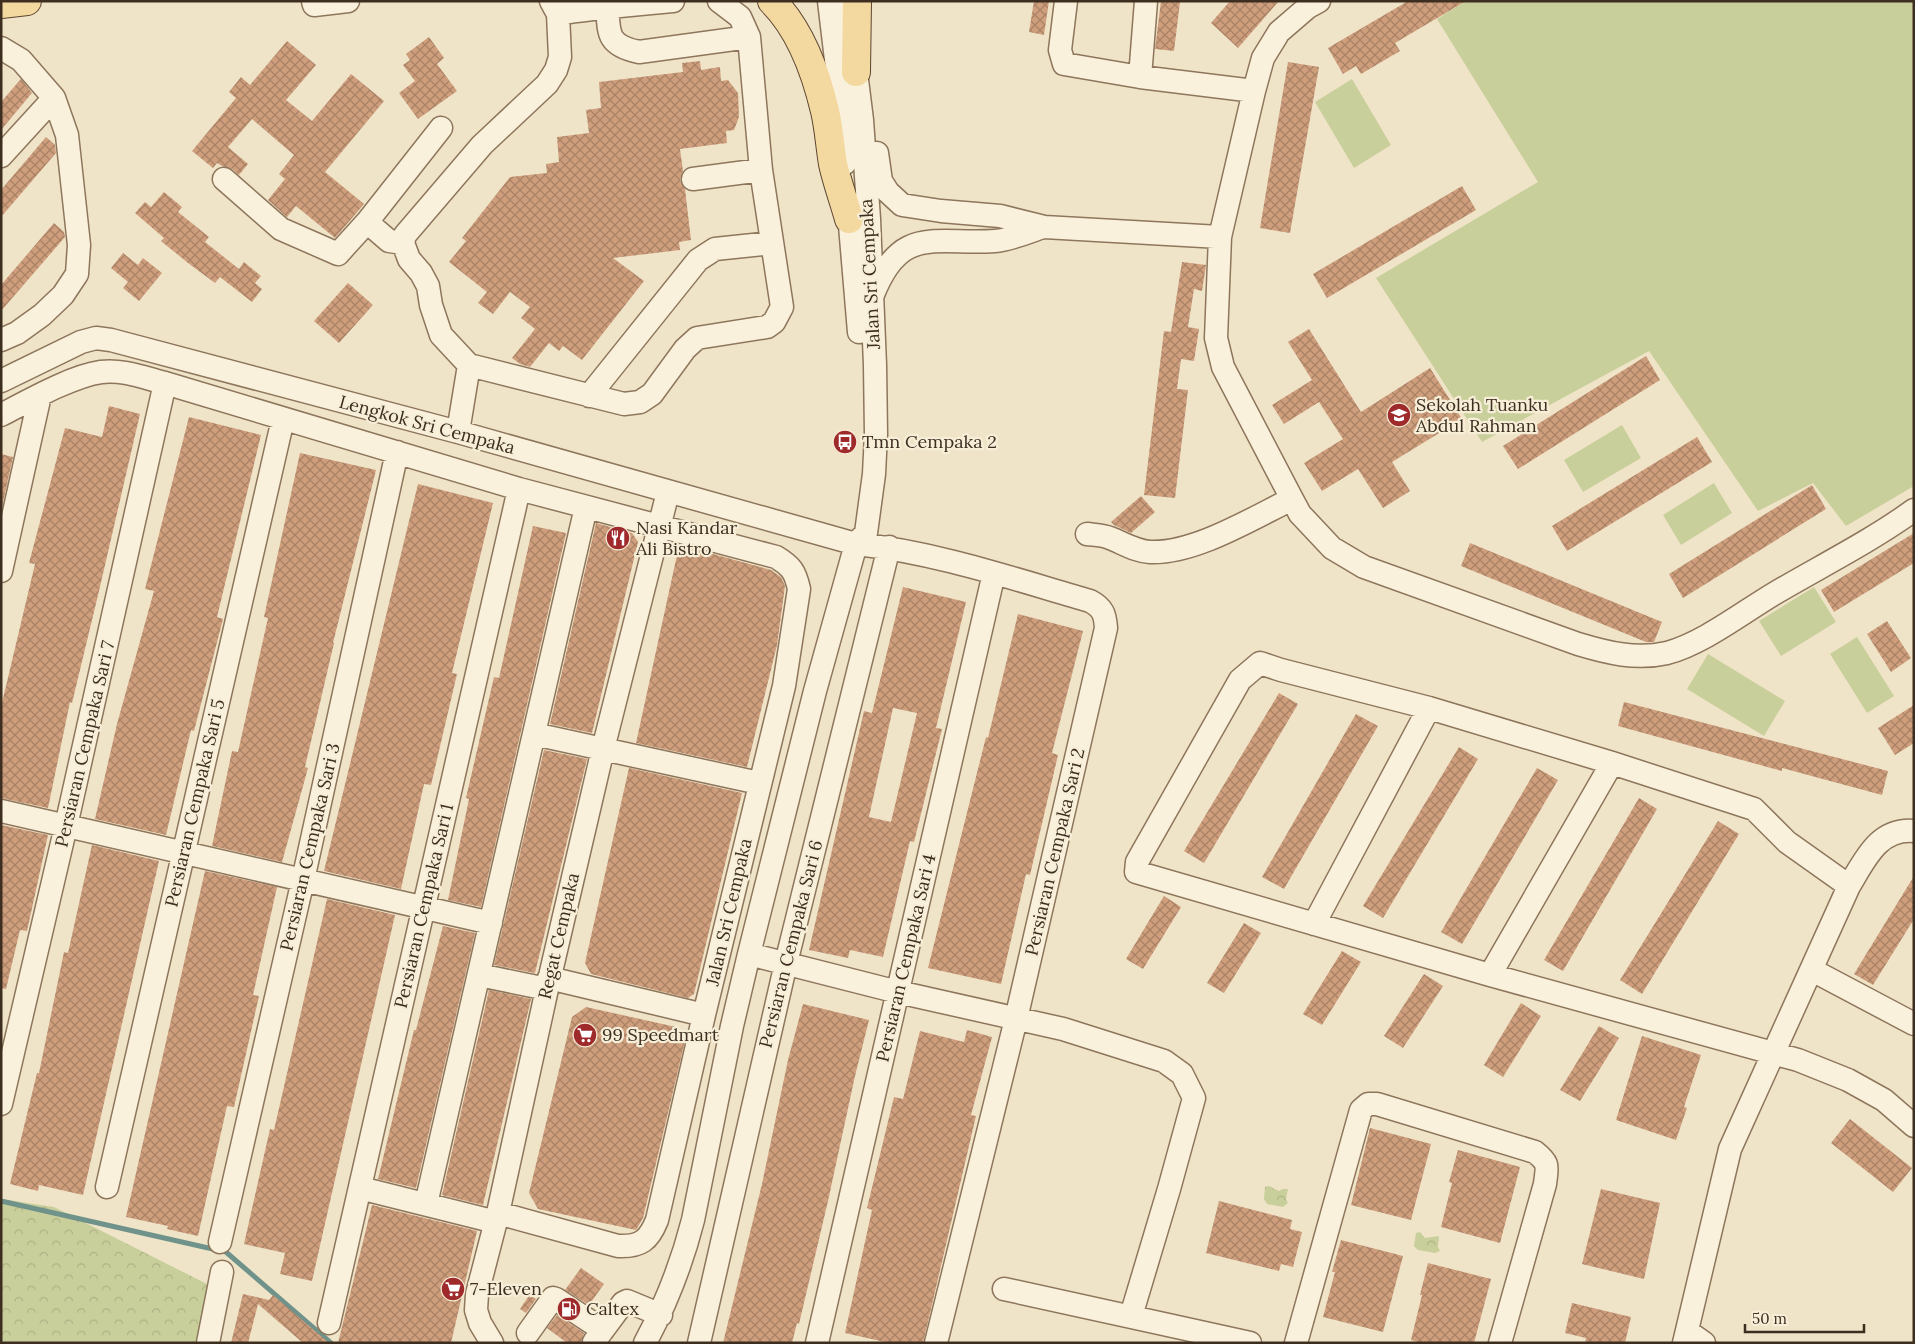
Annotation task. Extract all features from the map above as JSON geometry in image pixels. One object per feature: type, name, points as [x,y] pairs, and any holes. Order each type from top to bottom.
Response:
[{"type":"main road","points":[[1,4],[27,1]]},
{"type":"main road","points":[[772,1],[780,9],[796,33],[815,75],[825,111],[833,165],[849,219]]},
{"type":"main road","points":[[856,72],[857,1]]},
{"type":"street","points":[[313,1],[314,5],[348,1]]},
{"type":"street","points":[[672,1],[607,5],[594,8],[555,7],[560,57],[556,70],[547,84],[482,146],[405,235],[403,243],[409,259],[421,273],[428,286],[431,305],[441,335],[469,365],[624,404],[640,402],[652,394],[685,349],[697,338],[767,327],[774,322],[782,307],[761,170],[749,37],[740,17],[719,1]]},
{"type":"street","name":"Jalan Sri Cempaka","points":[[829,1],[862,362],[861,481],[853,534],[856,544]]},
{"type":"street","name":"Jalan Sri Cempaka","points":[[645,1343],[661,1315],[686,1247],[732,1026],[815,691],[856,544],[866,532],[874,474],[876,405],[872,299],[862,120],[856,72],[843,1]]},
{"type":"street","points":[[1066,1],[1060,50],[1064,64],[1140,77],[1254,92]]},
{"type":"street","points":[[1140,77],[1146,1]]},
{"type":"street","points":[[1319,1],[1308,7],[1278,32],[1263,58],[1224,226],[1220,236],[1216,338],[1223,367],[1300,514],[1332,548],[1364,567],[1578,644],[1608,653],[1639,657],[1667,653],[1691,644],[1776,592],[1887,530],[1914,510]]},
{"type":"street","points":[[607,5],[608,30],[614,42],[626,49],[639,52],[749,37]]},
{"type":"street","points":[[1,48],[21,60],[54,98],[67,135],[79,245],[77,274],[63,295],[42,315],[16,333],[1,340]]},
{"type":"street","points":[[1,156],[54,98]]},
{"type":"street","points":[[862,120],[876,150],[881,181],[888,192],[902,205],[941,211],[1000,216],[1044,227],[1220,236]]},
{"type":"street","points":[[224,179],[281,229],[338,254],[367,222],[441,128]]},
{"type":"street","points":[[693,179],[761,170]]},
{"type":"street","points":[[367,222],[389,241],[403,243]]},
{"type":"street","points":[[872,299],[879,279],[893,260],[906,248],[927,240],[997,241],[1044,227]]},
{"type":"street","points":[[589,396],[698,260],[715,249],[772,244]]},
{"type":"street","name":"Lengkok Sri Cempaka","points":[[1,381],[81,342],[96,338],[111,340],[458,432],[856,544]]},
{"type":"street","points":[[458,432],[469,365]]},
{"type":"street","points":[[1,415],[40,395],[84,376],[102,372],[120,372],[165,383],[519,489],[658,527]]},
{"type":"street","name":"Persiaran Cempaka Sari 7","points":[[1,1104],[66,826],[165,383]]},
{"type":"street","points":[[1,571],[40,395]]},
{"type":"street","name":"Persiaran Cempaka Sari 5","points":[[107,1187],[283,419]]},
{"type":"street","name":"Persiaran Cempaka Sari 3","points":[[220,1242],[398,452]]},
{"type":"street","name":"Persiaran Cempaka Sari 1","points":[[329,1323],[519,489]]},
{"type":"street","name":"Regat Cempaka","points":[[492,1343],[480,1323],[476,1310],[477,1294],[497,1217],[548,983],[603,749],[668,492]]},
{"type":"street","points":[[1087,534],[1108,537],[1126,546],[1148,552],[1174,551],[1197,544],[1292,499]]},
{"type":"street","points":[[426,1204],[586,507]]},
{"type":"street","name":"Jalan Sri Cempaka","points":[[360,1188],[426,1204],[497,1217],[618,1246],[632,1247],[643,1242],[652,1232],[657,1220],[706,1005],[784,686],[799,589],[796,576],[788,564],[776,557],[658,527]]},
{"type":"street","name":"Persiaran Cempaka Sari 2","points":[[856,544],[889,547],[994,573],[1090,602],[1100,607],[1106,616],[1106,628],[1016,1019],[936,1343]]},
{"type":"street","name":"Persiaran Cempaka Sari 6","points":[[699,1343],[786,963],[889,547]]},
{"type":"street","name":"Persiaran Cempaka Sari 4","points":[[817,1343],[994,573]]},
{"type":"street","points":[[1850,886],[1787,842],[1754,809],[1429,708],[1260,663],[1240,680],[1137,862],[1136,872],[1490,975],[1798,1060],[1848,1080],[1884,1100],[1914,1126]]},
{"type":"street","points":[[784,686],[815,691]]},
{"type":"street","points":[[1314,924],[1429,708]]},
{"type":"street","points":[[534,734],[759,783]]},
{"type":"street","points":[[1490,975],[1612,764]]},
{"type":"street","points":[[1,811],[491,922]]},
{"type":"street","points":[[1691,1339],[1730,1149],[1850,886],[1874,846],[1892,833],[1914,831]]},
{"type":"street","points":[[749,954],[898,992],[1063,1029],[1164,1061],[1182,1074],[1194,1098],[1131,1316]]},
{"type":"street","points":[[1812,970],[1914,1024]]},
{"type":"street","points":[[479,975],[706,1005],[713,1008],[732,1026]]},
{"type":"street","points":[[699,1040],[709,1030],[732,1026]]},
{"type":"street","points":[[1296,1343],[1361,1110],[1368,1104],[1378,1104],[1534,1152],[1545,1160],[1547,1167],[1545,1184],[1500,1343]]},
{"type":"street","points":[[208,1343],[222,1272]]},
{"type":"street","points":[[1004,1289],[1250,1343]]},
{"type":"street","points":[[530,1340],[553,1298],[598,1337],[623,1302],[627,1301],[661,1315]]},
{"type":"green space","points":[[1466,1],[1914,1],[1914,486],[1846,526],[1813,483],[1758,511],[1649,351],[1482,442],[1376,278],[1538,182],[1437,19]]},
{"type":"green space","points":[[1352,79],[1391,145],[1354,168],[1315,102]]},
{"type":"green space","points":[[1622,425],[1641,458],[1583,492],[1564,460]]},
{"type":"green space","points":[[1714,483],[1732,513],[1681,545],[1663,515]]},
{"type":"green space","points":[[1814,587],[1836,622],[1781,656],[1759,621]]},
{"type":"green space","points":[[1857,637],[1894,696],[1867,713],[1830,654]]},
{"type":"green space","points":[[1708,654],[1785,701],[1764,736],[1687,689]]},
{"type":"green space","points":[[1269,1186],[1279,1191],[1288,1189],[1286,1199],[1288,1203],[1283,1207],[1267,1204],[1264,1199],[1265,1187]]},
{"type":"green space","points":[[1,1199],[54,1207],[217,1289],[200,1343],[1,1343]]},
{"type":"green space","points":[[1420,1232],[1425,1238],[1439,1236],[1438,1247],[1440,1251],[1435,1253],[1418,1250],[1414,1246],[1416,1233]]},
{"type":"building","points":[[1034,1],[1049,1],[1044,35],[1029,32]]},
{"type":"building","points":[[1161,1],[1180,2],[1174,51],[1155,49]]},
{"type":"building","points":[[1230,1],[1279,1],[1238,48],[1211,23]]},
{"type":"building","points":[[1408,1],[1466,1],[1395,43],[1400,51],[1361,74],[1356,66],[1343,74],[1328,48]]},
{"type":"building","points":[[429,37],[444,58],[437,64],[457,91],[418,119],[399,93],[415,81],[403,65],[410,60],[406,54]]},
{"type":"building","points":[[287,41],[316,65],[286,100],[312,121],[351,74],[384,101],[325,172],[364,204],[335,238],[296,206],[287,217],[268,200],[285,179],[279,174],[294,155],[252,119],[228,147],[248,164],[239,175],[232,169],[217,163],[213,168],[192,151],[236,98],[229,92],[241,77],[250,85]]},
{"type":"building","points":[[700,61],[701,70],[720,67],[721,81],[728,80],[738,93],[739,117],[734,130],[726,131],[727,143],[680,149],[683,171],[680,180],[685,189],[691,240],[679,242],[680,250],[613,258],[644,281],[582,360],[563,346],[559,351],[549,343],[530,367],[520,364],[512,358],[535,329],[521,318],[530,307],[510,292],[493,314],[478,303],[487,292],[449,262],[466,241],[462,238],[510,177],[547,173],[546,164],[559,162],[557,137],[589,133],[586,110],[601,108],[599,82],[683,72],[682,63]]},
{"type":"building","points":[[1288,62],[1319,67],[1290,233],[1260,228]]},
{"type":"building","points":[[21,79],[32,93],[1,130],[1,102]]},
{"type":"building","points":[[46,137],[55,145],[56,153],[1,217],[1,190]]},
{"type":"building","points":[[1462,186],[1476,210],[1327,298],[1313,274]]},
{"type":"building","points":[[164,192],[182,207],[178,212],[209,237],[205,242],[239,269],[244,262],[261,276],[255,283],[262,289],[252,302],[220,277],[215,283],[188,263],[161,241],[164,238],[135,213],[145,202],[151,207]]},
{"type":"building","points":[[54,223],[64,232],[65,237],[1,311],[1,285]]},
{"type":"building","points":[[123,253],[138,265],[143,258],[162,273],[139,301],[123,288],[128,282],[111,268]]},
{"type":"building","points":[[1182,262],[1206,265],[1202,291],[1194,289],[1188,327],[1199,329],[1194,361],[1181,359],[1177,389],[1188,390],[1175,498],[1144,495],[1164,331],[1171,332]]},
{"type":"building","points":[[348,283],[373,305],[339,343],[314,321]]},
{"type":"building","points":[[1309,329],[1361,412],[1430,368],[1462,419],[1392,462],[1410,491],[1383,508],[1358,469],[1322,491],[1304,463],[1343,439],[1319,402],[1284,424],[1272,405],[1312,380],[1288,342]]},
{"type":"building","points":[[1646,356],[1660,380],[1518,469],[1503,446]]},
{"type":"building","points":[[109,406],[140,414],[72,703],[70,702],[48,808],[1,798],[1,707],[35,564],[29,563],[65,428],[102,437]]},
{"type":"building","points":[[189,417],[261,435],[217,617],[223,619],[194,731],[191,730],[166,835],[95,819],[117,724],[154,591],[145,589]]},
{"type":"building","points":[[1697,437],[1712,462],[1567,551],[1552,526]]},
{"type":"building","points":[[300,453],[376,470],[333,643],[305,767],[308,768],[282,862],[212,846],[232,751],[238,752],[268,618],[264,617]]},
{"type":"building","points":[[1,454],[13,457],[2,507],[1,507]]},
{"type":"building","points":[[418,484],[493,503],[452,673],[457,674],[431,785],[424,784],[401,889],[324,871]]},
{"type":"building","points":[[1812,485],[1826,509],[1683,598],[1669,574]]},
{"type":"building","points":[[1141,496],[1155,512],[1131,533],[1111,522]]},
{"type":"building","points":[[596,523],[632,533],[638,542],[592,733],[550,724]]},
{"type":"building","points":[[533,526],[566,533],[481,907],[448,900],[469,799],[466,798],[494,677],[499,678]]},
{"type":"building","points":[[1914,533],[1914,563],[1834,612],[1821,590]]},
{"type":"building","points":[[1470,543],[1662,622],[1654,642],[1646,642],[1461,566]]},
{"type":"building","points":[[691,548],[771,570],[781,577],[785,586],[777,645],[747,767],[636,743],[677,555]]},
{"type":"building","points":[[903,587],[966,602],[936,728],[942,729],[914,842],[910,841],[883,957],[850,950],[848,958],[809,950],[864,711],[872,713]],"holes":[[[893,708],[917,713],[891,822],[869,817]]]},
{"type":"building","points":[[1018,614],[1083,631],[1052,753],[1058,755],[1030,875],[1026,874],[1001,984],[928,968]]},
{"type":"building","points":[[1887,621],[1911,658],[1891,672],[1867,634]]},
{"type":"building","points":[[1279,693],[1298,704],[1204,863],[1184,851]]},
{"type":"building","points":[[1624,702],[1888,771],[1882,795],[1782,768],[1782,771],[1618,726]]},
{"type":"building","points":[[1914,705],[1914,743],[1895,755],[1878,728]]},
{"type":"building","points":[[1356,714],[1378,726],[1284,889],[1262,877]]},
{"type":"building","points":[[1459,747],[1478,759],[1383,918],[1363,906]]},
{"type":"building","points":[[544,750],[587,759],[535,973],[494,965]]},
{"type":"building","points":[[629,768],[742,793],[694,994],[688,998],[591,974],[585,963]]},
{"type":"building","points":[[1537,768],[1558,780],[1462,944],[1441,932]]},
{"type":"building","points":[[1639,798],[1657,809],[1563,971],[1544,960]]},
{"type":"building","points":[[1718,821],[1739,834],[1642,994],[1620,980]]},
{"type":"building","points":[[1,825],[48,835],[27,931],[20,930],[6,989],[1,988]]},
{"type":"building","points":[[92,845],[159,861],[83,1195],[39,1185],[38,1191],[10,1184],[37,1073],[39,1073],[64,952],[68,953]]},
{"type":"building","points":[[205,871],[277,887],[253,995],[259,996],[234,1107],[227,1106],[198,1236],[167,1229],[168,1226],[126,1217]]},
{"type":"building","points":[[1914,876],[1914,919],[1873,985],[1854,974]]},
{"type":"building","points":[[1164,896],[1181,907],[1143,969],[1126,959]]},
{"type":"building","points":[[327,899],[395,915],[312,1281],[280,1274],[285,1253],[244,1244],[270,1129],[274,1130]]},
{"type":"building","points":[[1244,923],[1261,933],[1224,993],[1207,983]]},
{"type":"building","points":[[443,926],[475,933],[416,1188],[378,1179],[414,1030],[416,1030]]},
{"type":"building","points":[[1342,951],[1361,962],[1322,1025],[1303,1014]]},
{"type":"building","points":[[1424,974],[1443,986],[1403,1048],[1384,1036]]},
{"type":"building","points":[[489,990],[531,999],[483,1205],[442,1195]]},
{"type":"building","points":[[1521,1003],[1541,1016],[1503,1077],[1484,1065]]},
{"type":"building","points":[[803,1004],[869,1020],[799,1324],[797,1323],[792,1343],[723,1343],[762,1184],[788,1060]]},
{"type":"building","points":[[586,1007],[676,1027],[685,1041],[643,1218],[636,1230],[538,1209],[529,1193],[572,1017]]},
{"type":"building","points":[[1599,1026],[1619,1038],[1580,1101],[1560,1090]]},
{"type":"building","points":[[967,1030],[992,1037],[971,1115],[976,1116],[923,1343],[889,1343],[845,1333],[872,1210],[867,1208],[894,1097],[903,1099],[920,1031],[964,1042]]},
{"type":"building","points":[[1642,1036],[1701,1055],[1684,1107],[1687,1108],[1676,1140],[1616,1120]]},
{"type":"building","points":[[1850,1119],[1912,1168],[1893,1192],[1831,1143]]},
{"type":"building","points":[[1370,1128],[1431,1144],[1411,1220],[1351,1205]]},
{"type":"building","points":[[1458,1150],[1520,1167],[1500,1243],[1441,1227],[1452,1183],[1449,1182]]},
{"type":"building","points":[[1601,1189],[1660,1203],[1644,1279],[1582,1264]]},
{"type":"building","points":[[1219,1201],[1292,1220],[1290,1229],[1302,1232],[1293,1267],[1281,1264],[1279,1271],[1206,1253]]},
{"type":"building","points":[[372,1205],[477,1231],[451,1343],[338,1343]]},
{"type":"building","points":[[1341,1240],[1403,1256],[1383,1332],[1323,1317]]},
{"type":"building","points":[[1428,1263],[1491,1279],[1474,1343],[1421,1343],[1411,1340]]},
{"type":"building","points":[[581,1268],[604,1284],[589,1305],[565,1290]]},
{"type":"building","points":[[243,1294],[269,1300],[273,1295],[329,1343],[303,1343],[258,1304],[248,1343],[231,1343]]},
{"type":"building","points":[[530,1294],[536,1299],[526,1313],[520,1309]]},
{"type":"building","points":[[1572,1303],[1631,1317],[1625,1343],[1585,1343],[1586,1338],[1565,1333]]},
{"type":"building","points":[[557,1315],[584,1333],[581,1343],[567,1343],[547,1328]]},
{"type":"waterway","points":[[1,1201],[226,1252],[331,1343]]},
{"type":"place","name":"Sekolah Tuanku Abdul Rahman","points":[[1399,415]]},
{"type":"place","name":"Tmn Cempaka 2","points":[[845,442]]},
{"type":"place","name":"Nasi Kandar Ali Bistro","points":[[618,538]]},
{"type":"place","name":"99 Speedmart","points":[[585,1035]]},
{"type":"place","name":"7-Eleven","points":[[453,1289]]},
{"type":"place","name":"Caltex","points":[[569,1309]]}]
